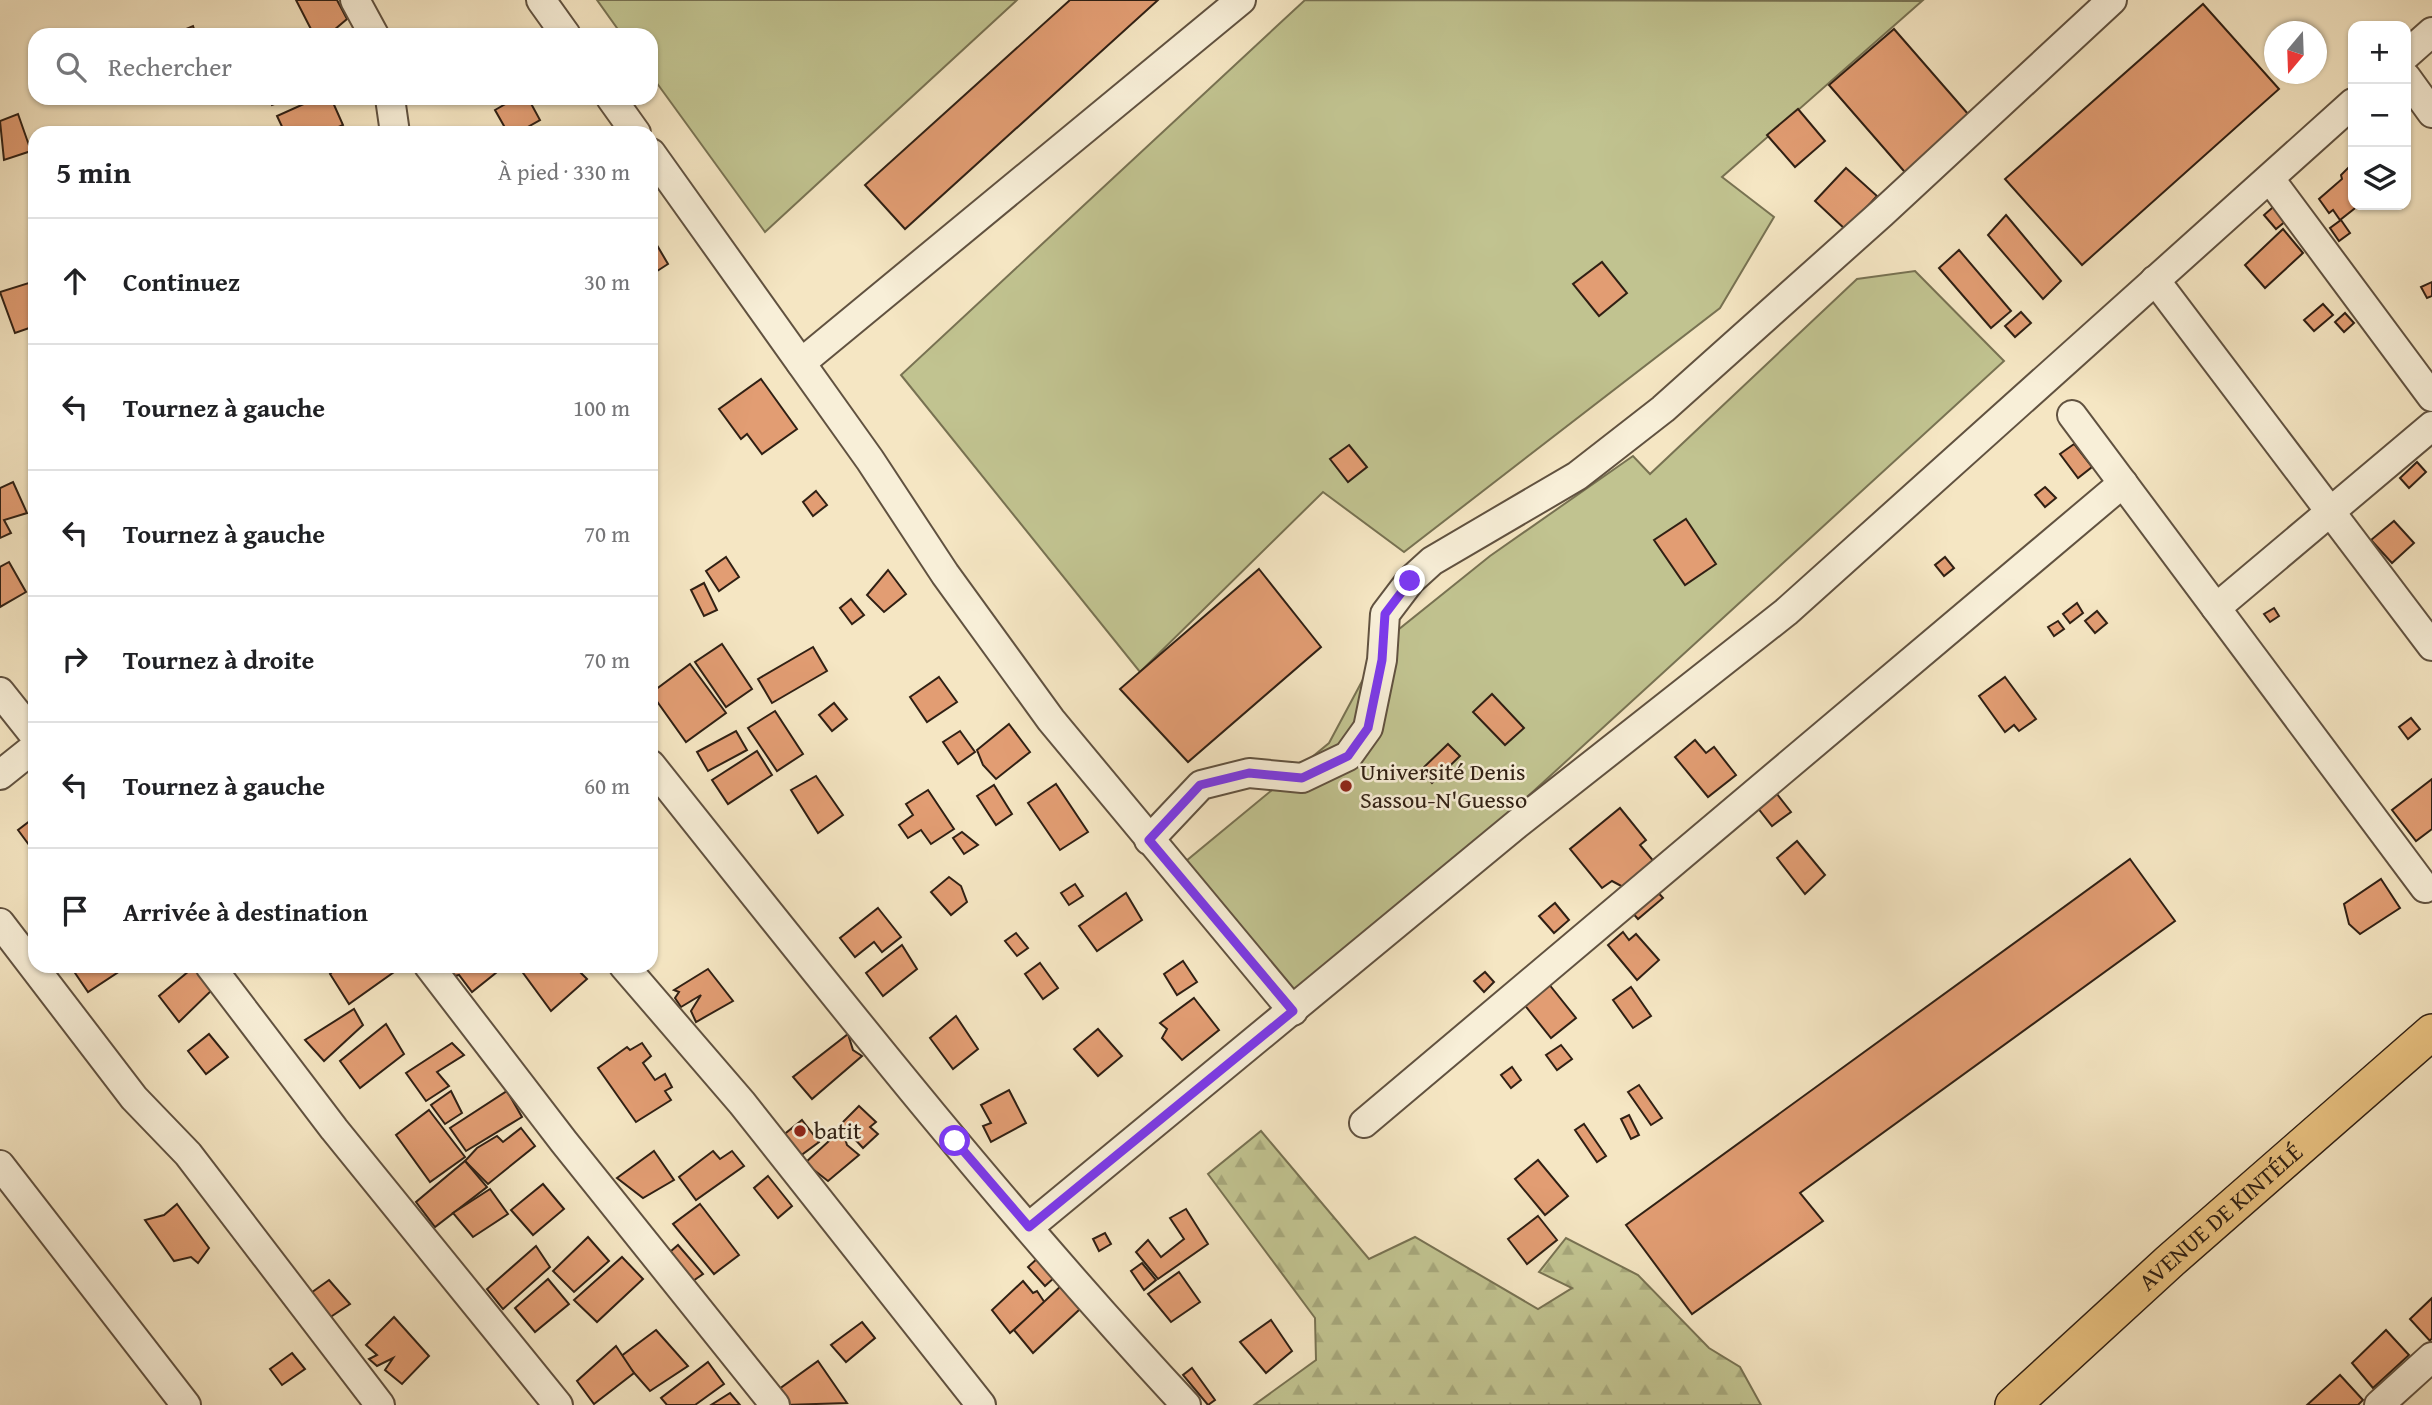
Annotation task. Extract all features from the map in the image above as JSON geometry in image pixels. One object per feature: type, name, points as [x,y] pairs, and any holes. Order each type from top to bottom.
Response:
[{"type":"main road","name":"AVENUE DE KINTÉLÉ","points":[[2012,1405],[2432,1032]]},
{"type":"street","points":[[355,0],[370,28]]},
{"type":"street","points":[[541,0],[561,28]]},
{"type":"street","points":[[801,363],[1241,0]]},
{"type":"street","points":[[1149,840],[1200,785],[1249,773],[1302,778],[1348,756],[1368,728],[1382,660],[1385,614],[1410,581],[1432,561],[1577,476],[1663,409],[1882,213],[2112,0]]},
{"type":"street","points":[[2411,51],[2432,32]]},
{"type":"street","points":[[2411,83],[2432,113]]},
{"type":"street","points":[[391,105],[394,126]]},
{"type":"street","points":[[616,105],[631,126]]},
{"type":"street","points":[[1029,1227],[1293,1011],[1358,953],[1786,612],[2348,108]]},
{"type":"street","points":[[658,163],[801,363],[944,574],[1042,709],[1293,1011]]},
{"type":"street","points":[[2270,179],[2432,397]]},
{"type":"street","points":[[2155,280],[2432,646]]},
{"type":"street","points":[[2072,415],[2425,888]]},
{"type":"street","points":[[2216,608],[2432,426]]},
{"type":"street","points":[[1364,1123],[2123,484]]},
{"type":"street","points":[[0,692],[28,727]]},
{"type":"street","points":[[0,775],[28,753]]},
{"type":"street","points":[[658,774],[955,1141],[1097,1310],[1186,1405]]},
{"type":"street","points":[[0,923],[28,960]]},
{"type":"street","points":[[38,973],[134,1098],[187,1154],[380,1405]]},
{"type":"street","points":[[215,973],[334,1129],[558,1405]]},
{"type":"street","points":[[434,973],[564,1142],[775,1405]]},
{"type":"street","points":[[630,973],[742,1102],[981,1405]]},
{"type":"street","points":[[1,1170],[186,1405]]},
{"type":"street","points":[[2379,1405],[2432,1357]]},
{"type":"green space","points":[[597,0],[1017,0],[765,232],[658,85],[658,28],[617,28]]},
{"type":"green space","points":[[1305,0],[1922,1],[1722,177],[1774,217],[1720,308],[1404,552],[1323,492],[1140,672],[901,375]]},
{"type":"green space","points":[[1915,271],[2004,361],[1293,1011],[1174,871],[1329,743],[1383,642],[1490,556],[1633,456],[1650,474],[1857,279]]},
{"type":"green space","points":[[1261,1131],[1369,1259],[1415,1237],[1538,1309],[1572,1288],[1539,1272],[1566,1238],[1638,1275],[1709,1348],[1740,1367],[1761,1405],[1254,1405],[1316,1360],[1315,1318],[1208,1174]]},
{"type":"building","points":[[296,0],[337,0],[347,19],[336,28],[310,28]]},
{"type":"building","points":[[1070,0],[1158,0],[905,229],[865,185]]},
{"type":"building","points":[[2203,4],[2264,72],[2264,84],[2275,84],[2279,89],[2082,265],[2005,179]]},
{"type":"building","points":[[1894,29],[1975,122],[1910,178],[1829,85]]},
{"type":"building","points":[[301,105],[334,105],[343,125],[282,126],[277,116]]},
{"type":"building","points":[[504,105],[532,105],[540,120],[529,126],[504,126],[495,110]]},
{"type":"building","points":[[1798,109],[1825,141],[1795,167],[1767,135]]},
{"type":"building","points":[[18,114],[28,142],[28,152],[4,160],[0,121]]},
{"type":"building","points":[[1846,168],[1877,196],[1846,230],[1815,201]]},
{"type":"building","points":[[2348,168],[2348,210],[2353,210],[2340,220],[2333,210],[2329,213],[2319,199],[2342,179],[2341,175]]},
{"type":"building","points":[[2280,201],[2292,216],[2276,229],[2264,215]]},
{"type":"building","points":[[2006,215],[2061,281],[2043,299],[1988,235]]},
{"type":"building","points":[[2341,220],[2350,233],[2339,241],[2330,228]]},
{"type":"building","points":[[2283,229],[2303,253],[2265,288],[2245,265]]},
{"type":"building","points":[[658,247],[668,264],[658,270]]},
{"type":"building","points":[[1959,250],[2011,311],[1991,328],[1939,268]]},
{"type":"building","points":[[1602,262],[1627,293],[1599,316],[1573,284]]},
{"type":"building","points":[[2432,282],[2432,296],[2427,298],[2421,287]]},
{"type":"building","points":[[28,283],[28,328],[15,333],[0,292]]},
{"type":"building","points":[[2323,304],[2333,315],[2314,331],[2304,320]]},
{"type":"building","points":[[2021,312],[2031,323],[2015,337],[2005,326]]},
{"type":"building","points":[[2345,313],[2354,323],[2344,332],[2335,322]]},
{"type":"building","points":[[761,379],[797,429],[762,454],[747,434],[741,439],[719,409]]},
{"type":"building","points":[[2074,444],[2092,467],[2078,478],[2060,454]]},
{"type":"building","points":[[1349,445],[1367,467],[1348,482],[1330,459]]},
{"type":"building","points":[[2417,462],[2426,472],[2409,488],[2400,478]]},
{"type":"building","points":[[13,482],[27,513],[4,520],[11,533],[0,538],[0,488]]},
{"type":"building","points":[[2045,487],[2056,498],[2045,507],[2035,495]]},
{"type":"building","points":[[816,491],[827,505],[813,516],[803,502]]},
{"type":"building","points":[[1686,519],[1716,564],[1685,585],[1654,540]]},
{"type":"building","points":[[2394,521],[2414,543],[2392,563],[2371,540]]},
{"type":"building","points":[[726,557],[739,577],[719,591],[706,571]]},
{"type":"building","points":[[1945,557],[1954,568],[1944,576],[1935,565]]},
{"type":"building","points":[[9,562],[26,592],[0,607],[0,567]]},
{"type":"building","points":[[1259,569],[1321,647],[1188,762],[1120,689]]},
{"type":"building","points":[[888,570],[906,594],[884,612],[867,595]]},
{"type":"building","points":[[704,583],[717,610],[704,616],[691,590]]},
{"type":"building","points":[[851,599],[864,615],[852,624],[840,608]]},
{"type":"building","points":[[2077,603],[2083,613],[2070,623],[2063,614]]},
{"type":"building","points":[[2274,608],[2279,616],[2270,622],[2264,614]]},
{"type":"building","points":[[2097,611],[2107,623],[2095,633],[2085,621]]},
{"type":"building","points":[[2058,621],[2064,629],[2054,636],[2048,627]]},
{"type":"building","points":[[722,644],[752,689],[726,707],[695,662]]},
{"type":"building","points":[[813,647],[827,671],[772,703],[758,679]]},
{"type":"building","points":[[690,664],[726,713],[686,742],[658,703],[658,688]]},
{"type":"building","points":[[939,677],[957,702],[927,722],[910,697]]},
{"type":"building","points":[[2005,677],[2036,719],[2019,731],[2014,725],[2005,732],[1979,696]]},
{"type":"building","points":[[1492,694],[1524,728],[1505,745],[1473,712]]},
{"type":"building","points":[[834,703],[847,719],[832,731],[819,715]]},
{"type":"building","points":[[775,711],[803,754],[777,771],[748,728]]},
{"type":"building","points":[[2411,718],[2420,729],[2408,739],[2399,727]]},
{"type":"building","points":[[1009,724],[1030,752],[996,779],[983,765],[977,750]]},
{"type":"building","points":[[736,731],[747,750],[708,771],[697,752]]},
{"type":"building","points":[[960,731],[975,752],[958,764],[943,742]]},
{"type":"building","points":[[1695,740],[1706,753],[1714,747],[1736,775],[1708,797],[1675,757]]},
{"type":"building","points":[[1448,744],[1460,756],[1432,783],[1421,770]]},
{"type":"building","points":[[757,751],[772,775],[728,804],[712,780]]},
{"type":"building","points":[[816,776],[843,815],[818,833],[791,790]]},
{"type":"building","points":[[2432,779],[2432,829],[2416,841],[2392,810]]},
{"type":"building","points":[[1056,784],[1088,832],[1060,850],[1028,803]]},
{"type":"building","points":[[994,785],[1012,814],[996,825],[977,796]]},
{"type":"building","points":[[1770,785],[1791,812],[1772,826],[1750,798]]},
{"type":"building","points":[[928,790],[954,829],[931,844],[921,830],[908,838],[899,825],[913,815],[906,804]]},
{"type":"building","points":[[1620,808],[1646,840],[1640,845],[1656,864],[1625,888],[1612,881],[1602,888],[1570,849]]},
{"type":"building","points":[[28,822],[28,844],[18,830]]},
{"type":"building","points":[[962,832],[978,845],[964,854],[953,838]]},
{"type":"building","points":[[1797,841],[1825,875],[1805,894],[1777,858]]},
{"type":"building","points":[[2130,859],[2175,921],[1800,1193],[1823,1221],[1692,1314],[1626,1225]]},
{"type":"building","points":[[949,877],[961,886],[967,902],[951,915],[931,892]]},
{"type":"building","points":[[2381,879],[2400,908],[2360,934],[2349,924],[2344,904]]},
{"type":"building","points":[[1075,884],[1083,896],[1069,905],[1061,893]]},
{"type":"building","points":[[1655,889],[1663,898],[1638,919],[1630,910]]},
{"type":"building","points":[[1126,893],[1142,920],[1097,951],[1079,926]]},
{"type":"building","points":[[1555,903],[1569,920],[1554,933],[1539,916]]},
{"type":"building","points":[[878,908],[901,937],[882,952],[874,942],[855,957],[840,938]]},
{"type":"building","points":[[1623,932],[1629,940],[1636,934],[1659,960],[1637,980],[1608,945]]},
{"type":"building","points":[[1016,933],[1028,948],[1017,956],[1005,941]]},
{"type":"building","points":[[902,945],[917,969],[883,996],[866,973]]},
{"type":"building","points":[[1183,961],[1197,982],[1177,995],[1164,974]]},
{"type":"building","points":[[1040,963],[1058,988],[1043,999],[1025,974]]},
{"type":"building","points":[[708,969],[733,1001],[696,1022],[691,1011],[701,995],[681,1007],[675,998],[679,992],[674,990]]},
{"type":"building","points":[[1485,972],[1494,982],[1484,992],[1474,981]]},
{"type":"building","points":[[75,973],[117,973],[88,992]]},
{"type":"building","points":[[187,973],[204,973],[215,987],[179,1022],[159,996]]},
{"type":"building","points":[[331,973],[393,973],[349,1004]]},
{"type":"building","points":[[443,973],[496,973],[472,992],[459,975],[447,978]]},
{"type":"building","points":[[523,973],[581,973],[587,979],[551,1011]]},
{"type":"building","points":[[1548,983],[1576,1018],[1551,1038],[1523,1003]]},
{"type":"building","points":[[1631,987],[1651,1016],[1633,1028],[1613,1000]]},
{"type":"building","points":[[1194,998],[1219,1030],[1182,1060],[1162,1038],[1167,1029],[1160,1023]]},
{"type":"building","points":[[354,1009],[363,1025],[324,1061],[305,1040]]},
{"type":"building","points":[[956,1016],[978,1049],[953,1069],[930,1038]]},
{"type":"building","points":[[386,1024],[404,1054],[360,1088],[340,1061]]},
{"type":"building","points":[[1098,1029],[1122,1056],[1098,1076],[1074,1049]]},
{"type":"building","points":[[209,1034],[228,1057],[206,1074],[188,1051]]},
{"type":"building","points":[[848,1034],[853,1050],[862,1056],[812,1099],[793,1077]]},
{"type":"building","points":[[452,1043],[464,1055],[437,1072],[449,1086],[426,1101],[406,1073]]},
{"type":"building","points":[[642,1043],[651,1056],[643,1063],[655,1080],[665,1074],[672,1087],[665,1091],[671,1100],[636,1122],[598,1068],[627,1047],[630,1050]]},
{"type":"building","points":[[1561,1045],[1572,1059],[1557,1070],[1546,1055]]},
{"type":"building","points":[[1512,1067],[1521,1080],[1511,1088],[1501,1075]]},
{"type":"building","points":[[1639,1085],[1662,1118],[1651,1125],[1628,1092]]},
{"type":"building","points":[[1009,1090],[1026,1123],[991,1142],[983,1126],[991,1123],[981,1105]]},
{"type":"building","points":[[451,1091],[462,1113],[445,1124],[431,1105]]},
{"type":"building","points":[[507,1091],[522,1117],[466,1151],[450,1128]]},
{"type":"building","points":[[859,1106],[876,1122],[870,1127],[878,1134],[863,1148],[841,1124]]},
{"type":"building","points":[[429,1110],[465,1157],[430,1182],[396,1135]]},
{"type":"building","points":[[1629,1115],[1639,1135],[1631,1139],[1621,1119]]},
{"type":"building","name":"batit","points":[[802,1120],[819,1142],[792,1162],[776,1141]]},
{"type":"building","points":[[1584,1124],[1606,1156],[1597,1162],[1575,1130]]},
{"type":"building","points":[[521,1128],[535,1146],[488,1184],[465,1161],[477,1148],[497,1136],[503,1142]]},
{"type":"building","points":[[842,1129],[847,1145],[859,1155],[828,1181],[805,1163]]},
{"type":"building","points":[[654,1151],[674,1180],[643,1198],[617,1178]]},
{"type":"building","points":[[713,1151],[720,1159],[732,1151],[744,1166],[696,1200],[679,1177]]},
{"type":"building","points":[[1538,1160],[1568,1196],[1545,1215],[1515,1179]]},
{"type":"building","points":[[465,1161],[487,1187],[435,1227],[416,1202]]},
{"type":"building","points":[[768,1176],[792,1206],[778,1218],[754,1188]]},
{"type":"building","points":[[543,1184],[564,1209],[533,1235],[511,1210]]},
{"type":"building","points":[[490,1189],[508,1214],[473,1237],[453,1213]]},
{"type":"building","points":[[177,1204],[209,1248],[198,1263],[191,1257],[174,1261],[145,1220],[164,1215]]},
{"type":"building","points":[[700,1204],[739,1255],[714,1274],[673,1224]]},
{"type":"building","points":[[1186,1209],[1208,1244],[1158,1279],[1136,1252],[1148,1240],[1161,1257],[1184,1239],[1170,1218]]},
{"type":"building","points":[[1538,1216],[1557,1240],[1527,1264],[1508,1239]]},
{"type":"building","points":[[1105,1233],[1111,1244],[1099,1251],[1093,1239]]},
{"type":"building","points":[[588,1237],[609,1261],[574,1292],[553,1271]]},
{"type":"building","points":[[678,1245],[703,1274],[687,1285],[663,1258]]},
{"type":"building","points":[[536,1246],[550,1267],[503,1309],[487,1289]]},
{"type":"building","points":[[622,1257],[643,1279],[597,1322],[574,1300]]},
{"type":"building","points":[[1039,1257],[1055,1277],[1045,1286],[1028,1267]]},
{"type":"building","points":[[1142,1263],[1156,1280],[1144,1290],[1131,1271]]},
{"type":"building","points":[[1179,1272],[1200,1302],[1171,1322],[1148,1294]]},
{"type":"building","points":[[548,1279],[569,1304],[535,1332],[515,1308]]},
{"type":"building","points":[[329,1280],[350,1304],[323,1322],[304,1298]]},
{"type":"building","points":[[1023,1281],[1033,1293],[1037,1291],[1045,1303],[1010,1333],[992,1310]]},
{"type":"building","points":[[1063,1284],[1080,1309],[1033,1353],[1014,1330]]},
{"type":"building","points":[[2432,1298],[2432,1338],[2430,1341],[2410,1319]]},
{"type":"building","points":[[394,1317],[429,1356],[402,1384],[385,1370],[393,1358],[377,1366],[369,1359],[377,1355],[366,1345]]},
{"type":"building","points":[[1271,1320],[1292,1351],[1266,1373],[1240,1342]]},
{"type":"building","points":[[862,1322],[875,1338],[846,1362],[831,1345]]},
{"type":"building","points":[[656,1330],[688,1366],[650,1391],[620,1357]]},
{"type":"building","points":[[2386,1330],[2409,1355],[2373,1388],[2352,1363]]},
{"type":"building","points":[[616,1346],[634,1373],[594,1404],[577,1381]]},
{"type":"building","points":[[292,1353],[305,1369],[282,1385],[270,1369]]},
{"type":"building","points":[[818,1361],[847,1403],[785,1405],[775,1392]]},
{"type":"building","points":[[708,1362],[724,1384],[695,1405],[667,1405],[661,1398]]},
{"type":"building","points":[[1192,1368],[1215,1400],[1208,1405],[1183,1375]]},
{"type":"building","points":[[2340,1375],[2363,1400],[2358,1405],[2307,1405]]},
{"type":"building","points":[[730,1393],[740,1405],[711,1405]]},
{"type":"place","name":"Université Denis Sassou-N'Guesso","points":[[1346,786]]},
{"type":"place","name":"batit","points":[[800,1131]]},
{"type":"route","points":[[955,1141],[1029,1227],[1293,1011],[1253,967],[1149,840],[1200,785],[1249,773],[1302,778],[1348,756],[1368,728],[1382,660],[1385,614],[1410,581]]}]
